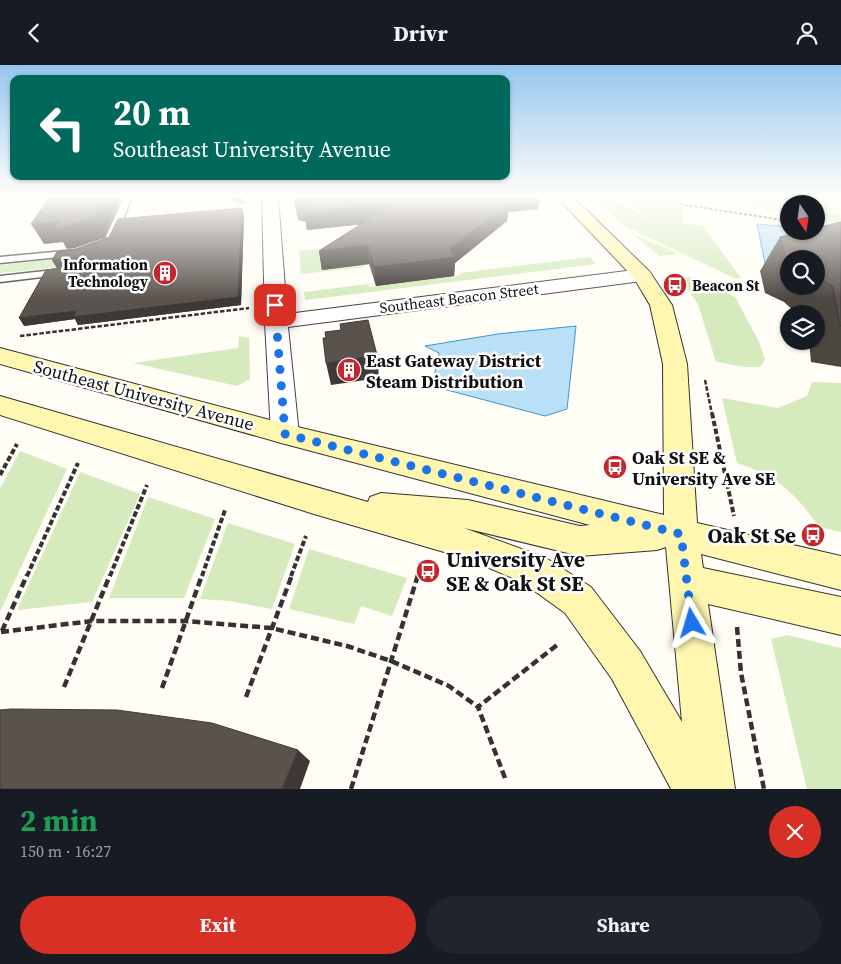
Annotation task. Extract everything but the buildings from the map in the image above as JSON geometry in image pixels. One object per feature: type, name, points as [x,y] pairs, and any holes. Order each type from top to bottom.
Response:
[{"type":"main road","points":[[598,231],[642,275],[661,305],[675,364],[681,534],[712,789]]},
{"type":"main road","name":"Southeast University Avenue","points":[[7,346],[285,434],[841,573]]},
{"type":"main road","points":[[0,405],[314,501],[472,545],[534,570],[578,600],[626,665],[696,789]]},
{"type":"main road","points":[[314,501],[468,515],[580,541],[681,534]]},
{"type":"main road","points":[[687,582],[841,616]]},
{"type":"street","points":[[272,231],[276,322],[285,434]]},
{"type":"street","name":"Southeast Beacon Street","points":[[276,322],[642,275]]},
{"type":"lane","points":[[100,245],[109,241],[113,231]]},
{"type":"lane","points":[[0,260],[84,251]]},
{"type":"lane","points":[[0,279],[72,271]]},
{"type":"path","points":[[7,346],[250,308]]},
{"type":"path","points":[[0,475],[17,444]]},
{"type":"path","points":[[78,463],[2,632],[92,621],[186,621],[272,628],[347,647],[391,661],[449,686],[478,707],[505,778]]},
{"type":"path","points":[[64,687],[147,485]]},
{"type":"path","points":[[162,688],[225,510]]},
{"type":"path","points":[[246,697],[306,536]]},
{"type":"path","points":[[352,789],[419,572]]},
{"type":"path","points":[[478,707],[557,645]]},
{"type":"green space","points":[[635,231],[706,231],[741,278],[736,279]]},
{"type":"green space","points":[[633,234],[679,254],[659,256]]},
{"type":"green space","points":[[360,245],[364,267],[301,274],[299,251]]},
{"type":"green space","points":[[79,257],[75,266],[0,273],[0,265]]},
{"type":"green space","points":[[590,257],[596,264],[305,300],[304,292],[368,284],[369,287],[460,275],[459,273]]},
{"type":"green space","points":[[691,277],[735,297],[759,342],[765,360],[760,367],[746,367],[716,362],[698,304],[680,278]]},
{"type":"green space","points":[[239,336],[249,338],[250,379],[237,386],[133,363],[238,348]]},
{"type":"green space","points":[[812,382],[841,383],[841,532],[819,527],[802,504],[784,487],[763,474],[737,463],[722,398],[778,408],[807,396]]},
{"type":"green space","points":[[20,451],[67,469],[0,612],[0,489]]},
{"type":"green space","points":[[80,472],[140,494],[92,602],[17,610]]},
{"type":"green space","points":[[148,497],[215,519],[184,598],[109,598]]},
{"type":"green space","points":[[228,523],[295,544],[272,609],[230,601],[200,599]]},
{"type":"green space","points":[[309,549],[407,578],[392,616],[361,606],[354,624],[289,609]]},
{"type":"green space","points":[[787,635],[841,648],[841,789],[807,789],[771,639]]},
{"type":"water","points":[[758,231],[780,231],[780,240],[824,240],[804,250],[780,250],[780,261],[766,268]]},
{"type":"water","points":[[825,232],[841,232],[825,240]]},
{"type":"water","points":[[576,326],[567,409],[545,416],[432,386],[439,353],[425,346],[498,334]]},
{"type":"place","name":"Information Technology","points":[[165,273]]},
{"type":"place","name":"Beacon St","points":[[675,285]]},
{"type":"place","name":"East Gateway District Steam Distribution","points":[[349,370]]},
{"type":"place","name":"Oak St SE & University Ave SE","points":[[615,467]]},
{"type":"place","name":"Oak St Se","points":[[813,535]]},
{"type":"place","name":"University Ave SE & Oak St SE","points":[[428,571]]},
{"type":"route","points":[[275,305],[285,434],[681,534],[692,623]]}]
